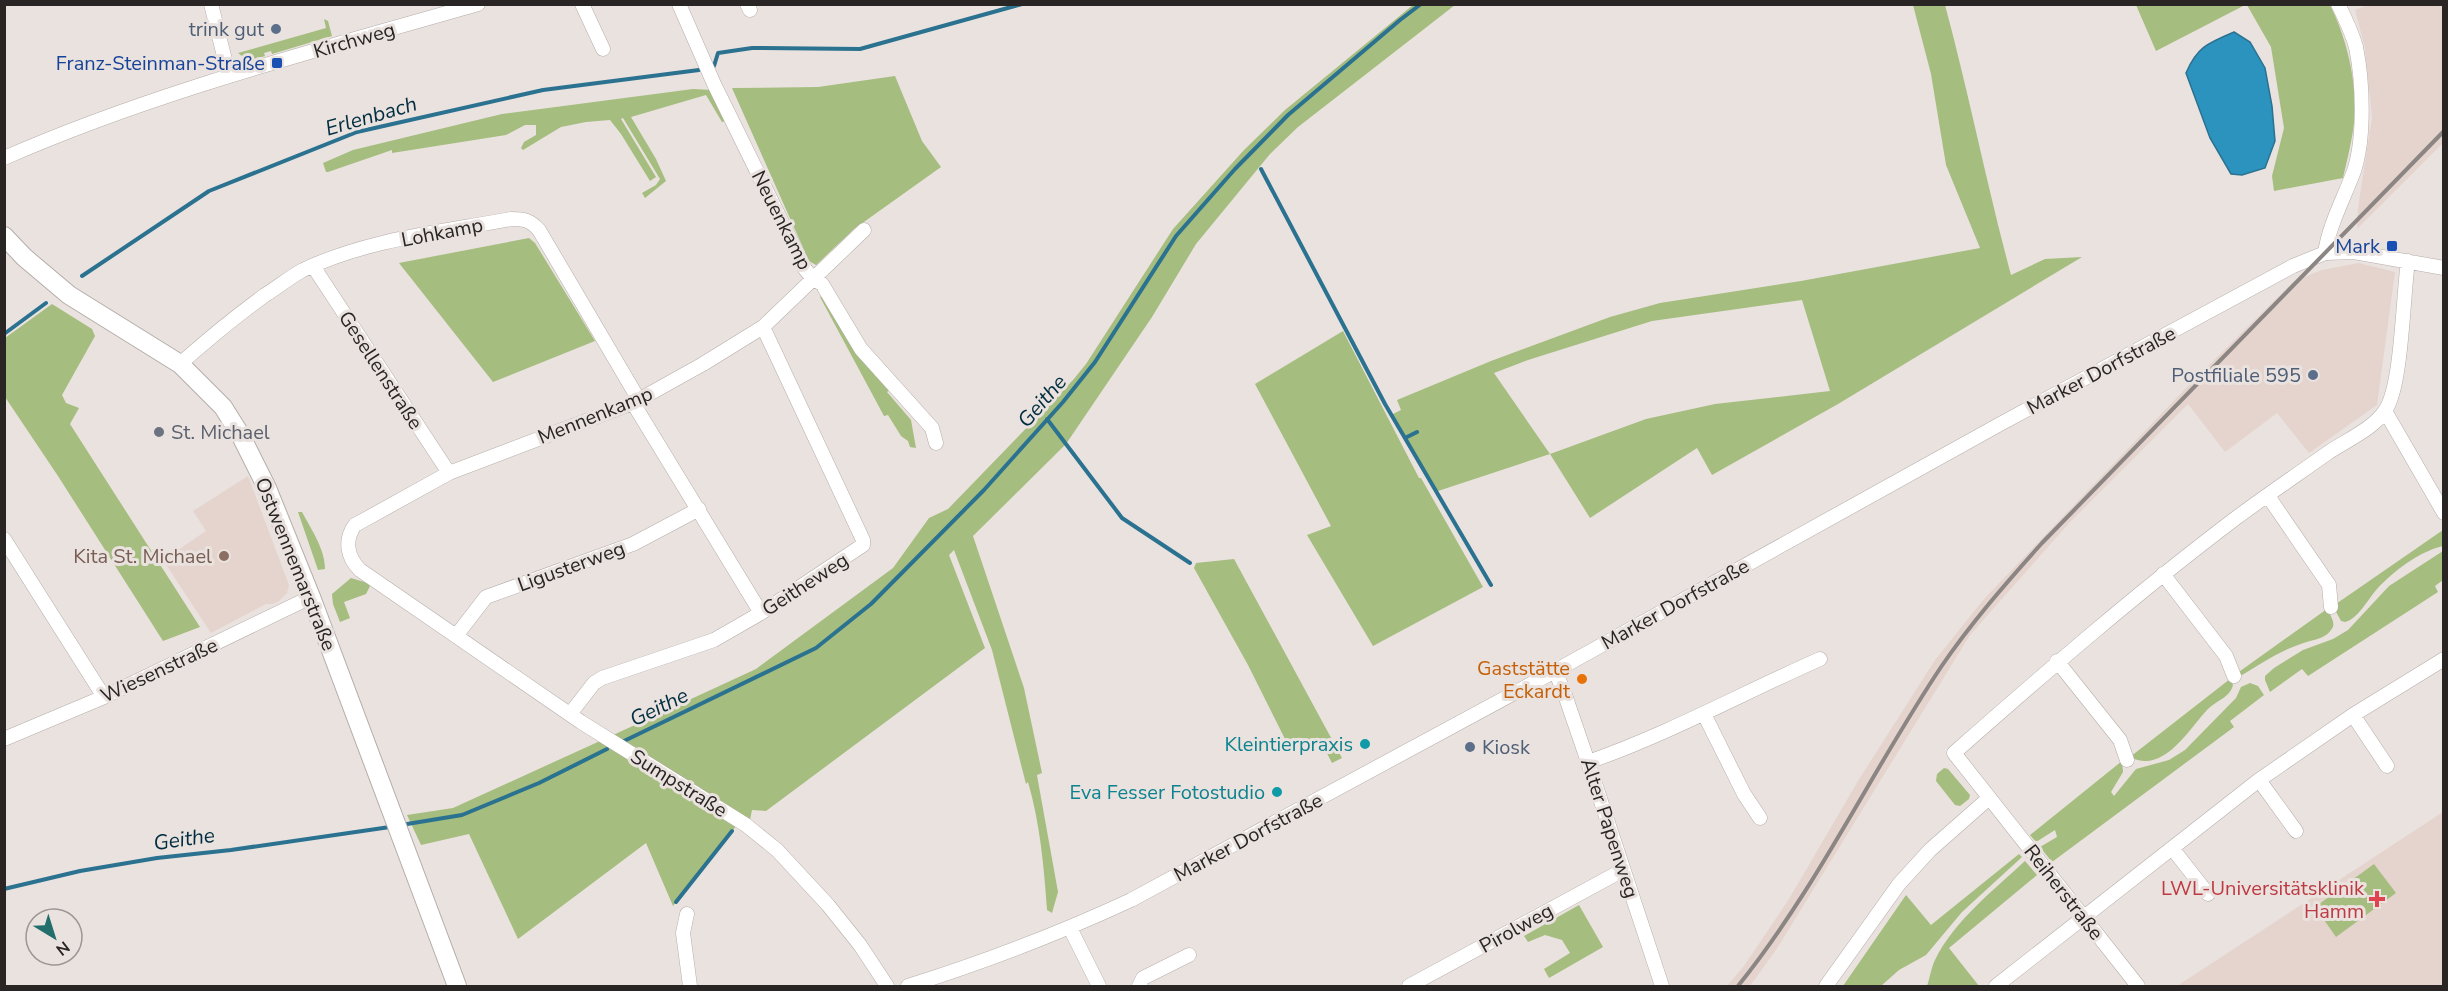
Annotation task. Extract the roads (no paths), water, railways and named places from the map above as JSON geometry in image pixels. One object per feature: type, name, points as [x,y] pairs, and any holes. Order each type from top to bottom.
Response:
[{"type":"street","points":[[211,4],[229,76]]},
{"type":"street","name":"Kirchweg","points":[[4,158],[115,113],[229,76],[478,4]]},
{"type":"street","points":[[582,4],[603,49]]},
{"type":"street","name":"Neuenkamp","points":[[679,4],[714,84],[805,269],[813,279],[822,284],[861,349],[932,428],[936,443]]},
{"type":"street","points":[[2325,253],[2327,239],[2355,168],[2361,121],[2356,47],[2338,4]]},
{"type":"street","name":"Lohkamp","points":[[180,364],[232,320],[287,280],[313,266],[346,253],[409,237],[511,219],[532,222],[581,300],[636,402],[761,613]]},
{"type":"street","name":"Mennenkamp","points":[[349,554],[348,537],[355,525],[449,473],[636,402],[763,327],[864,230]]},
{"type":"street","name":"Ostwennemarstraße","points":[[4,236],[24,257],[69,295],[180,364],[223,407],[245,442],[267,488],[311,597],[457,987]]},
{"type":"street","name":"Marker Dorfstraße","points":[[908,987],[1070,928],[1131,900],[1555,671],[2039,403],[2293,266],[2325,253],[2354,252],[2444,268]]},
{"type":"street","points":[[2127,760],[2120,740],[2057,661],[2163,574],[2268,495],[2373,423],[2385,411],[2391,400],[2396,373],[2408,261]]},
{"type":"street","name":"Gesellenstraße","points":[[313,266],[449,473]]},
{"type":"street","name":"Geitheweg","points":[[570,714],[594,683],[602,678],[714,640],[761,613],[863,545],[863,540],[763,327]]},
{"type":"street","points":[[2385,411],[2444,513]]},
{"type":"street","points":[[2268,495],[2329,585],[2331,607]]},
{"type":"street","name":"Ligusterweg","points":[[456,636],[486,597],[633,544],[699,509]]},
{"type":"street","points":[[4,539],[104,697]]},
{"type":"street","name":"Sumpstraße","points":[[349,554],[360,570],[570,714],[741,822],[777,850],[828,905],[860,945],[887,987]]},
{"type":"street","points":[[2163,574],[2226,656],[2234,676]]},
{"type":"street","name":"Wiesenstraße","points":[[4,739],[104,697],[311,597]]},
{"type":"street","points":[[1588,762],[1622,750],[1704,714],[1820,659]]},
{"type":"street","points":[[1996,987],[2259,780],[2353,715],[2444,659]]},
{"type":"street","name":"Reiherstraße","points":[[2057,661],[1953,753],[2138,987]]},
{"type":"street","name":"Alter Papenweg","points":[[1555,671],[1588,762],[1662,987]]},
{"type":"street","points":[[1704,714],[1744,794],[1760,818]]},
{"type":"street","points":[[2353,715],[2387,766]]},
{"type":"street","points":[[2259,780],[2296,831]]},
{"type":"street","points":[[1826,987],[1899,885],[1930,850],[1989,798]]},
{"type":"street","points":[[2172,848],[2208,894]]},
{"type":"street","name":"Pirolweg","points":[[1409,987],[1623,870]]},
{"type":"street","points":[[687,914],[683,933],[690,987]]},
{"type":"street","points":[[1070,928],[1099,987]]},
{"type":"street","points":[[1139,987],[1143,978],[1189,955]]},
{"type":"water","points":[[2234,32],[2250,42],[2265,68],[2275,141],[2265,168],[2242,175],[2231,174],[2210,138],[2186,73],[2194,57],[2204,47]]},
{"type":"waterway","name":"Erlenbach","points":[[714,66],[718,53],[752,48],[860,49],[1022,4]]},
{"type":"waterway","name":"Geithe","points":[[622,742],[816,648],[871,604],[984,490],[1063,402],[1095,362],[1176,236],[1235,169],[1288,115],[1421,4]]},
{"type":"waterway","name":"Erlenbach","points":[[82,276],[209,191],[357,132],[543,90],[699,70]]},
{"type":"waterway","points":[[1261,169],[1385,404],[1491,585]]},
{"type":"waterway","name":"Erlenbach","points":[[4,334],[46,303]]},
{"type":"waterway","points":[[1047,419],[1122,518],[1190,563]]},
{"type":"waterway","points":[[1405,438],[1417,432]]},
{"type":"waterway","name":"Geithe","points":[[401,825],[462,815],[539,783],[607,749]]},
{"type":"waterway","name":"Geithe","points":[[4,889],[80,871],[157,858],[231,850],[390,827]]},
{"type":"waterway","points":[[676,902],[732,831]]},
{"type":"railway","points":[[1738,986],[1793,910],[1941,667],[1989,604],[2042,543],[2444,131]]},
{"type":"place","name":"trink gut","points":[[276,29]]},
{"type":"place","name":"Franz-Steinman-Straße","points":[[277,63]]},
{"type":"place","name":"Mark","points":[[2392,246]]},
{"type":"place","name":"Postfiliale 595","points":[[2313,375]]},
{"type":"place","name":"St. Michael","points":[[159,432]]},
{"type":"place","name":"Kita St. Michael","points":[[224,556]]},
{"type":"place","name":"Gaststätte Eckardt","points":[[1582,679]]},
{"type":"place","name":"Kleintierpraxis","points":[[1365,744]]},
{"type":"place","name":"Kiosk","points":[[1470,747]]},
{"type":"place","name":"Eva Fesser Fotostudio","points":[[1277,792]]},
{"type":"place","name":"LWL-Universitätsklinik Hamm","points":[[2377,899]]}]
